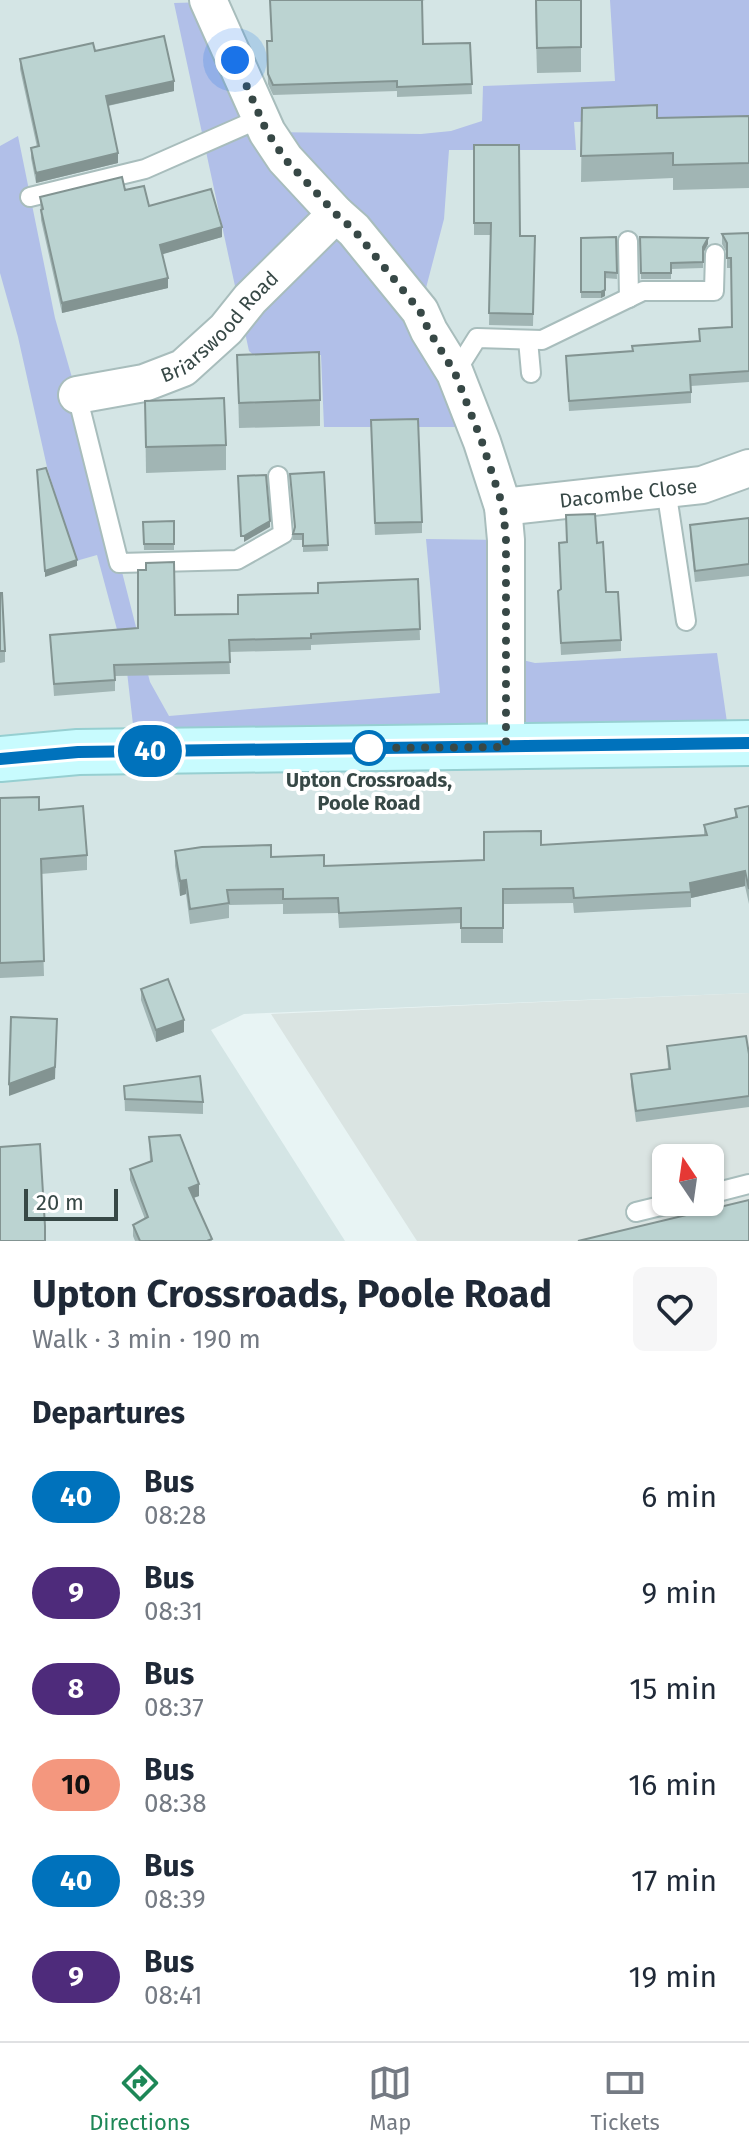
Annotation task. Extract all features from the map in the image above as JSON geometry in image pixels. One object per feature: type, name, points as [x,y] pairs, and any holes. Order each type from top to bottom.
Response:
[{"type":"main road","points":[[0,759],[78,752],[749,743]]},
{"type":"street","points":[[208,0],[267,132],[285,159],[354,230],[420,311],[455,373],[503,507],[506,540],[506,747]]},
{"type":"street","name":"Briarswood Road","points":[[77,395],[144,383],[183,368],[226,329],[250,299],[336,214]]},
{"type":"street","name":"Dacombe Close","points":[[503,507],[702,485],[749,468]]},
{"type":"lane","points":[[30,197],[145,169],[261,118]]},
{"type":"lane","points":[[628,241],[629,298]]},
{"type":"lane","points":[[455,373],[477,338],[542,340],[643,291],[714,291],[715,254]]},
{"type":"lane","points":[[528,340],[531,373]]},
{"type":"lane","points":[[77,395],[119,563],[237,560],[283,534],[278,476]]},
{"type":"lane","points":[[666,489],[686,621]]},
{"type":"lane","points":[[724,1190],[749,1184]]},
{"type":"lane","points":[[636,1212],[652,1208]]},
{"type":"shaded area","points":[[0,0],[749,0],[749,993],[244,1014],[211,1030],[345,1241],[0,1241]]},
{"type":"shaded area","points":[[610,0],[749,0],[749,131],[654,120],[574,122],[576,150],[449,150],[444,219],[420,311],[476,427],[324,427],[321,355],[257,358],[249,351],[174,3],[209,2],[268,132],[421,134],[451,131],[482,121],[483,86],[615,81]]},
{"type":"shaded area","points":[[18,136],[55,318],[150,682],[169,716],[440,693],[426,539],[506,540],[506,656],[535,663],[717,653],[730,743],[136,751],[126,663],[97,555],[76,561],[47,467],[18,337],[0,273],[0,146]]},
{"type":"shaded area","points":[[749,993],[749,1241],[417,1241],[271,1014]]},
{"type":"building","points":[[270,0],[422,0],[423,44],[470,43],[472,84],[397,87],[397,81],[273,85],[268,74],[267,41],[272,41]]},
{"type":"building","points":[[536,0],[581,0],[581,47],[537,48]]},
{"type":"building","points":[[164,36],[174,81],[106,96],[118,153],[36,173],[31,148],[39,146],[20,59],[93,43],[95,51]]},
{"type":"building","points":[[657,105],[657,118],[749,116],[749,163],[673,165],[673,153],[581,156],[582,108]]},
{"type":"building","points":[[474,145],[519,145],[520,236],[535,236],[533,314],[489,313],[491,223],[474,223]]},
{"type":"building","points":[[122,177],[125,190],[144,186],[149,206],[211,189],[222,227],[160,245],[168,278],[62,303],[40,197]]},
{"type":"building","points":[[749,233],[749,371],[690,375],[691,392],[569,401],[566,356],[633,351],[632,346],[700,341],[699,329],[732,327],[731,258],[727,258],[727,243],[722,234]]},
{"type":"building","points":[[616,237],[617,273],[605,272],[605,290],[581,292],[581,238]]},
{"type":"building","points":[[640,237],[708,238],[703,247],[703,262],[671,263],[671,273],[641,273]]},
{"type":"building","points":[[319,352],[320,400],[239,403],[237,355]]},
{"type":"building","points":[[224,398],[226,445],[146,447],[145,401]]},
{"type":"building","points":[[418,419],[422,522],[375,523],[371,420]]},
{"type":"building","points":[[46,468],[77,560],[45,571],[37,470]]},
{"type":"building","points":[[324,472],[328,545],[303,546],[303,534],[293,534],[290,474]]},
{"type":"building","points":[[266,475],[270,521],[241,536],[238,476]]},
{"type":"building","points":[[595,514],[597,543],[603,542],[606,592],[618,592],[621,640],[561,643],[559,543],[567,542],[566,515]]},
{"type":"building","points":[[749,518],[749,564],[695,571],[690,525]]},
{"type":"building","points":[[174,521],[174,544],[144,544],[143,522]]},
{"type":"building","points":[[174,562],[175,615],[238,614],[238,595],[318,593],[318,583],[418,579],[420,629],[311,634],[311,638],[229,640],[230,662],[114,665],[115,680],[54,684],[50,635],[138,628],[138,570],[146,570],[146,563]]},
{"type":"building","points":[[2,593],[5,651],[0,651]]},
{"type":"building","points":[[39,797],[39,810],[83,806],[87,855],[41,859],[44,961],[0,963],[0,798]]},
{"type":"building","points":[[749,806],[749,889],[745,871],[690,883],[691,892],[574,898],[573,888],[503,889],[503,928],[461,928],[461,908],[339,913],[338,898],[283,899],[283,889],[227,890],[229,903],[190,909],[186,880],[180,881],[175,851],[271,845],[271,857],[324,855],[324,866],[484,860],[484,832],[541,831],[541,845],[707,835],[704,825],[737,817],[735,809]]},
{"type":"building","points":[[168,979],[184,1020],[156,1030],[141,989]]},
{"type":"building","points":[[11,1017],[57,1019],[55,1067],[9,1084]]},
{"type":"building","points":[[746,1036],[749,1096],[636,1111],[631,1074],[670,1069],[667,1046]]},
{"type":"building","points":[[200,1076],[203,1102],[125,1099],[124,1086]]},
{"type":"building","points":[[180,1135],[199,1184],[189,1188],[212,1239],[140,1241],[133,1225],[148,1217],[130,1169],[152,1161],[149,1137]]},
{"type":"building","points":[[40,1144],[45,1241],[0,1241],[0,1147]]},
{"type":"building","points":[[749,1200],[749,1241],[578,1241],[682,1216],[724,1216],[724,1206]]},
{"type":"bus line","name":"40","points":[[0,759],[78,752],[749,743]]},
{"type":"place","name":"Upton Crossroads, Poole Road","points":[[369,748]]},
{"type":"route","points":[[235,60],[267,132],[285,159],[354,230],[420,311],[455,373],[503,507],[506,540],[506,747],[369,748]]}]
